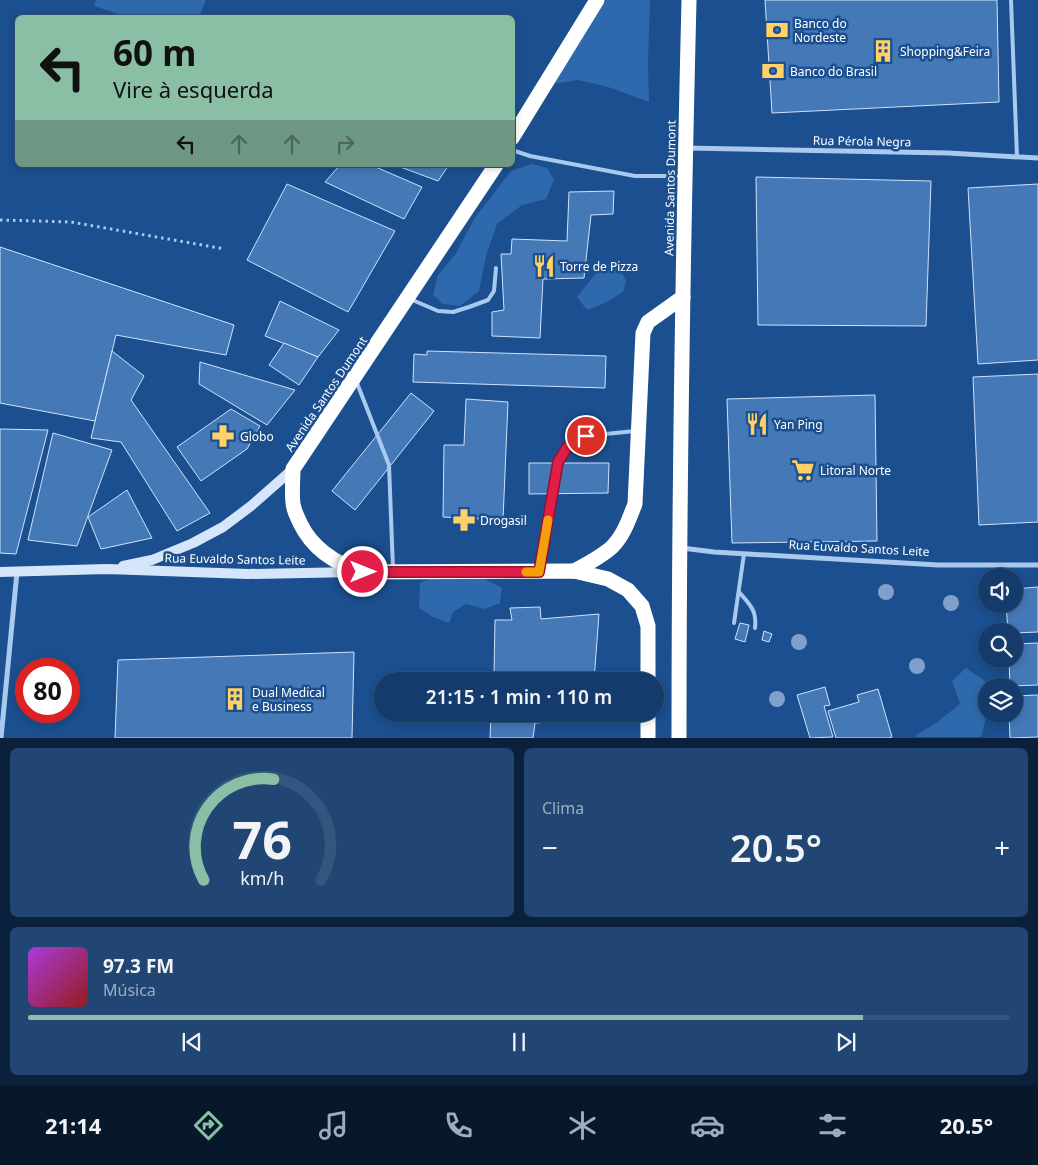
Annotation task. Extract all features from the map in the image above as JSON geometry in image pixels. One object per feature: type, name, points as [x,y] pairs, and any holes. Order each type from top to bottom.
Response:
[{"type":"highway","points":[[515,133],[597,0]]},
{"type":"highway","name":"Avenida Santos Dumont","points":[[679,738],[679,548],[689,0]]},
{"type":"highway","name":"Avenida Santos Dumont","points":[[495,167],[293,469],[293,508],[304,531],[315,545],[328,556],[363,572],[574,571],[608,579],[628,590],[642,606],[648,626],[648,672]]},
{"type":"highway","points":[[574,571],[597,558],[612,546],[625,528],[635,504],[643,333],[648,322],[683,297]]},
{"type":"highway","points":[[648,722],[648,738]]},
{"type":"street","name":"Rua Pérola Negra","points":[[686,148],[948,153],[1038,158]]},
{"type":"street","name":"Rua Euvaldo Santos Leite","points":[[107,569],[152,560],[194,543],[224,527],[293,469]]},
{"type":"street","name":"Rua Euvaldo Santos Leite","points":[[679,548],[744,554],[938,565],[1038,565]]},
{"type":"street","name":"Rua Euvaldo Santos Leite","points":[[0,572],[107,569],[248,574],[363,572]]},
{"type":"street","points":[[1,738],[18,571]]},
{"type":"lane","points":[[1011,0],[1016,157]]},
{"type":"lane","points":[[515,151],[530,156],[635,176],[685,176]]},
{"type":"lane","points":[[408,298],[438,311],[453,312],[469,307],[488,300],[494,291],[496,268]]},
{"type":"lane","points":[[355,378],[390,465],[394,572]]},
{"type":"lane","points":[[539,572],[558,462],[568,446],[586,436],[639,430]]},
{"type":"lane","points":[[734,622],[744,554]]},
{"type":"lane","points":[[739,592],[752,608],[756,617],[755,628]]},
{"type":"path","points":[[0,220],[70,222],[225,249]]},
{"type":"shaded area","points":[[96,0],[206,0],[200,15],[122,15],[94,6]]},
{"type":"shaded area","points":[[606,0],[650,0],[649,102],[608,87],[578,80],[546,85]]},
{"type":"shaded area","points":[[532,164],[547,168],[554,180],[546,199],[522,205],[497,224],[486,256],[479,291],[460,306],[443,304],[433,295],[438,275],[455,255],[474,219],[511,171]]},
{"type":"shaded area","points":[[604,263],[618,265],[626,281],[623,292],[607,302],[587,310],[577,297]]},
{"type":"shaded area","points":[[439,575],[485,579],[502,588],[500,603],[485,609],[466,604],[453,612],[449,623],[433,617],[419,608],[420,583]]},
{"type":"shaded area","points":[[966,668],[981,678],[978,678],[978,723],[985,723],[981,737],[916,737],[916,735],[936,723],[960,704],[952,681]]},
{"type":"building","name":"Shopping&Feira","points":[[765,0],[997,0],[999,102],[772,113]]},
{"type":"building","points":[[338,167],[376,167],[422,187],[404,219],[325,182]]},
{"type":"building","points":[[400,167],[448,167],[438,181]]},
{"type":"building","points":[[756,177],[931,181],[926,326],[758,325]]},
{"type":"building","points":[[287,184],[395,231],[348,312],[247,260]]},
{"type":"building","points":[[1038,184],[1038,360],[978,364],[968,188]]},
{"type":"building","name":"Torre de Pizza","points":[[614,191],[613,214],[591,215],[584,278],[543,279],[540,338],[492,336],[492,312],[504,310],[501,254],[511,254],[512,239],[567,241],[569,192]]},
{"type":"building","points":[[0,247],[234,325],[226,355],[116,335],[95,421],[0,403]]},
{"type":"building","points":[[280,301],[339,330],[318,357],[265,336]]},
{"type":"building","points":[[284,343],[318,357],[299,385],[269,365]]},
{"type":"building","points":[[112,351],[144,376],[131,400],[210,513],[177,531],[121,442],[91,438]]},
{"type":"building","points":[[427,351],[606,356],[605,388],[413,382],[414,354],[427,355]]},
{"type":"building","points":[[200,362],[295,390],[267,425],[199,384]]},
{"type":"building","points":[[1038,374],[1038,522],[979,525],[973,377]]},
{"type":"building","points":[[411,393],[434,411],[355,510],[332,491]]},
{"type":"building","name":"Litoral Norte","points":[[875,395],[877,541],[732,543],[727,399]]},
{"type":"building","points":[[466,399],[508,402],[503,520],[443,517],[444,445],[464,445]]},
{"type":"building","name":"Globo","points":[[231,409],[260,426],[247,449],[201,481],[177,447]]},
{"type":"building","points":[[0,429],[48,430],[16,554],[0,553]]},
{"type":"building","points":[[53,433],[112,450],[77,546],[28,540]]},
{"type":"building","points":[[529,463],[609,463],[608,493],[529,494]]},
{"type":"building","points":[[127,490],[152,538],[101,549],[88,517]]},
{"type":"building","points":[[1038,587],[1038,632],[1023,633],[1023,623],[1007,623],[1007,613],[1023,613],[1023,588]]},
{"type":"building","points":[[540,607],[541,619],[599,614],[595,672],[494,672],[495,620],[512,620],[510,608]]},
{"type":"building","points":[[740,623],[749,625],[745,642],[735,639]]},
{"type":"building","points":[[764,631],[772,634],[769,642],[762,640]]},
{"type":"building","points":[[1038,643],[1038,685],[1023,686],[1023,678],[1010,678],[1009,668],[1023,668],[1023,644]]},
{"type":"building","name":"Dual Medical e Business","points":[[354,652],[352,738],[115,738],[118,660]]},
{"type":"building","points":[[825,687],[830,705],[824,706],[833,737],[810,738],[797,695]]},
{"type":"building","points":[[878,689],[892,737],[836,738],[828,711],[859,702],[857,695]]},
{"type":"building","points":[[1038,695],[1038,737],[1010,738],[1009,723],[1023,723],[1023,696]]},
{"type":"building","points":[[491,722],[549,722],[535,723],[533,738],[490,738]]},
{"type":"slow traffic","points":[[526,572],[539,572],[548,520]]},
{"type":"place","name":"Banco do Nordeste","points":[[777,30]]},
{"type":"place","name":"Shopping&Feira","points":[[883,51]]},
{"type":"place","name":"Banco do Brasil","points":[[773,71]]},
{"type":"place","name":"Torre de Pizza","points":[[544,266]]},
{"type":"place","name":"Yan Ping","points":[[757,424]]},
{"type":"place","name":"Globo","points":[[223,436]]},
{"type":"place","name":"Litoral Norte","points":[[803,470]]},
{"type":"place","name":"Drogasil","points":[[464,520]]},
{"type":"place","name":"Dual Medical e Business","points":[[235,699]]},
{"type":"route","points":[[363,572],[539,572],[558,462],[568,446],[586,436]]}]
